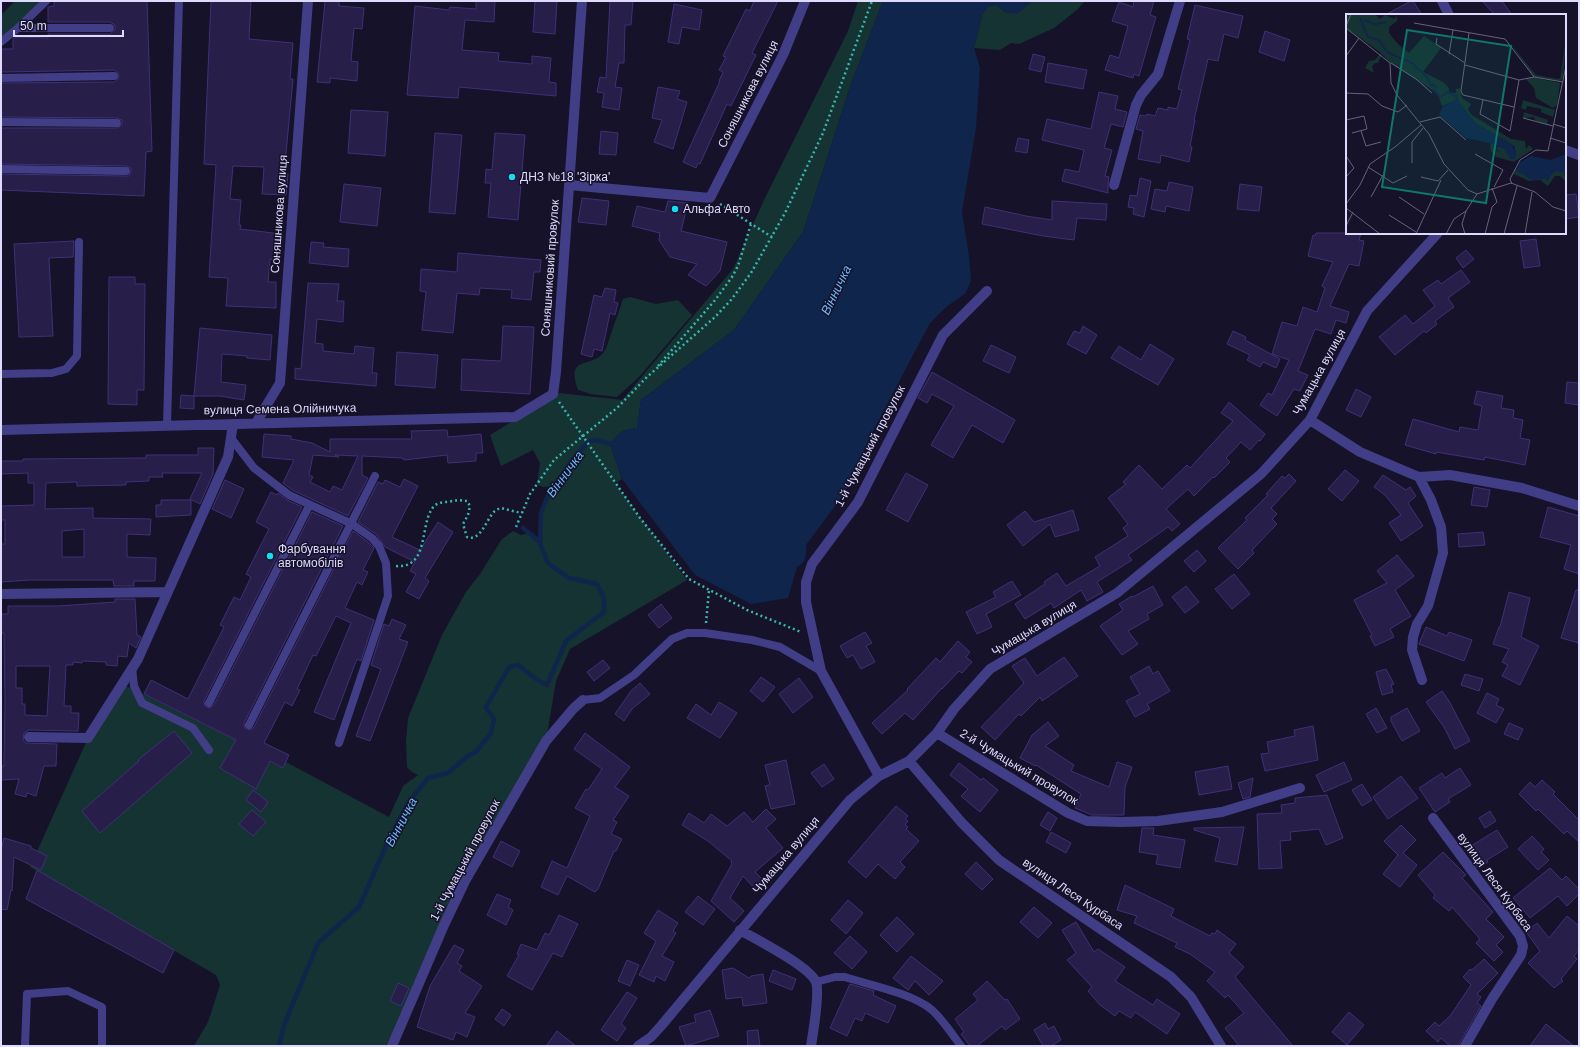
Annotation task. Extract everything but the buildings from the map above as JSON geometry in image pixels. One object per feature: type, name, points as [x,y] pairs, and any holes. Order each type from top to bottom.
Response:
[{"type":"street","name":"Соняшникова вулиця","points":[[256,423],[280,383],[308,1]]},
{"type":"street","name":"Соняшниковий провулок","points":[[553,394],[582,1]]},
{"type":"street","name":"Соняшникова вулиця","points":[[710,198],[783,55],[805,1]]},
{"type":"street","points":[[1114,185],[1136,105],[1141,95],[1158,74],[1180,1]]},
{"type":"street","points":[[1442,1],[1448,14]]},
{"type":"street","points":[[1566,150],[1579,155]]},
{"type":"street","points":[[569,185],[710,198]]},
{"type":"street","name":"Чумацька вулиця","points":[[638,1046],[651,1037],[850,800],[879,776],[909,761],[937,733],[954,709],[990,669],[1117,593],[1261,474],[1310,420],[1367,311],[1437,234]]},
{"type":"street","name":"1-й Чумацький провулок","points":[[879,776],[821,670],[806,595],[806,582],[812,564],[858,502],[943,335],[987,291]]},
{"type":"street","name":"вулиця Семена Олійничука","points":[[1,430],[515,417],[553,394]]},
{"type":"street","points":[[1310,420],[1360,452],[1419,477],[1450,475],[1472,478],[1522,488],[1579,506]]},
{"type":"street","points":[[29,737],[88,738],[138,659],[228,457],[233,424]]},
{"type":"street","points":[[1419,477],[1431,500],[1441,527],[1443,553],[1428,606],[1417,624],[1413,637],[1412,650],[1422,680]]},
{"type":"street","points":[[1,594],[168,592]]},
{"type":"street","name":"1-й Чумацький провулок","points":[[392,1046],[444,925],[465,881],[546,741],[573,709],[583,700]]},
{"type":"street","name":"2-й Чумацький провулок","points":[[937,733],[1068,813],[1087,821],[1158,821],[1222,812],[1300,788]]},
{"type":"street","name":"вулиця Леся Курбаса","points":[[909,761],[962,823],[999,860],[1171,977],[1191,997],[1221,1046]]},
{"type":"street","name":"вулиця Леся Курбаса","points":[[1433,818],[1520,936],[1523,946],[1521,955],[1492,999],[1465,1046]]},
{"type":"street","points":[[740,930],[804,968],[816,982],[817,1000],[811,1046]]},
{"type":"lane","points":[[1,42],[46,1]]},
{"type":"lane","points":[[167,425],[179,1]]},
{"type":"lane","points":[[18,28],[110,28]]},
{"type":"lane","points":[[1,78],[114,76]]},
{"type":"lane","points":[[1,122],[117,123]]},
{"type":"lane","points":[[1,169],[126,171]]},
{"type":"lane","points":[[1,374],[52,373],[66,369],[77,356],[79,242]]},
{"type":"lane","points":[[231,438],[254,468],[289,495],[309,506],[352,524],[372,538],[379,546],[386,564],[388,596],[339,743]]},
{"type":"lane","points":[[249,725],[375,476]]},
{"type":"lane","points":[[209,703],[309,506]]},
{"type":"lane","points":[[583,700],[600,698],[634,675],[672,638],[687,633],[705,633],[780,646],[821,670]]},
{"type":"lane","points":[[132,668],[134,686],[142,703],[193,728],[209,750]]},
{"type":"lane","points":[[816,982],[835,976],[845,977],[921,1002],[932,1010],[947,1026],[961,1046]]},
{"type":"lane","points":[[25,1046],[27,994],[68,991],[102,1007],[102,1046]]},
{"type":"path","points":[[516,527],[530,494],[554,460],[583,438],[617,408],[654,371],[699,332],[731,300],[751,273],[799,187],[823,133],[872,1]]},
{"type":"path","points":[[710,198],[772,237]]},
{"type":"path","points":[[654,371],[711,305],[732,278],[738,266],[751,224]]},
{"type":"path","points":[[553,394],[640,518],[689,579],[747,610],[814,637]]},
{"type":"path","points":[[386,564],[404,567],[410,565],[423,544],[428,517],[432,508],[439,503],[456,500],[467,501],[470,506],[470,510],[463,524],[464,533],[471,539],[477,537],[494,511],[501,508],[522,513]]},
{"type":"path","points":[[705,633],[709,590]]},
{"type":"green space","points":[[15,1],[48,1],[1,44],[1,15]]},
{"type":"green space","points":[[858,1],[883,1],[851,84],[803,232],[734,330],[641,400],[637,428],[622,431],[610,444],[622,479],[615,483],[687,580],[570,649],[556,681],[546,741],[490,838],[392,1046],[194,1046],[208,1022],[220,985],[216,975],[30,867],[88,738],[122,684],[258,751],[257,755],[283,768],[286,762],[389,817],[403,786],[418,775],[407,767],[406,741],[408,718],[442,635],[466,592],[480,574],[502,539],[513,531],[521,535],[529,533],[540,544],[541,513],[554,486],[543,487],[537,484],[540,463],[533,450],[501,466],[490,435],[559,393],[622,400],[733,269],[764,200],[848,31]]},
{"type":"green space","points":[[1032,1],[1085,1],[1077,10],[1054,28],[1019,44],[1011,43],[1000,50],[974,48],[982,15],[988,6],[997,5],[1005,12],[1017,13]]},
{"type":"green space","points":[[630,297],[656,304],[678,300],[692,315],[639,377],[617,397],[591,394],[578,390],[575,379],[575,371],[577,367],[599,357],[604,352],[623,299]]},
{"type":"water","points":[[883,1],[1032,1],[1017,14],[1005,12],[997,5],[988,6],[982,15],[974,48],[980,68],[976,128],[962,212],[971,280],[966,293],[946,307],[930,323],[873,431],[844,494],[806,545],[805,558],[797,567],[788,598],[751,604],[695,575],[622,479],[610,444],[622,431],[637,428],[641,400],[734,330],[803,232],[851,84]]},
{"type":"waterway","name":"Вінничка","points":[[279,1046],[284,1025],[318,943],[359,907],[389,839],[408,803],[428,778],[448,773],[469,755],[476,752],[491,733],[494,719],[486,707],[509,667],[518,665],[539,681],[547,685],[566,641],[604,612],[604,598],[597,584],[569,578],[548,563],[540,544],[541,513],[549,493],[570,463],[588,442],[596,440],[615,444]]},
{"type":"waterway","points":[[523,528],[540,542]]},
{"type":"place","name":"ДНЗ №18 'Зірка'","points":[[512,177]]},
{"type":"place","name":"Альфа Авто","points":[[675,209]]},
{"type":"place","name":"Фарбування автомобілів","points":[[270,556]]}]
